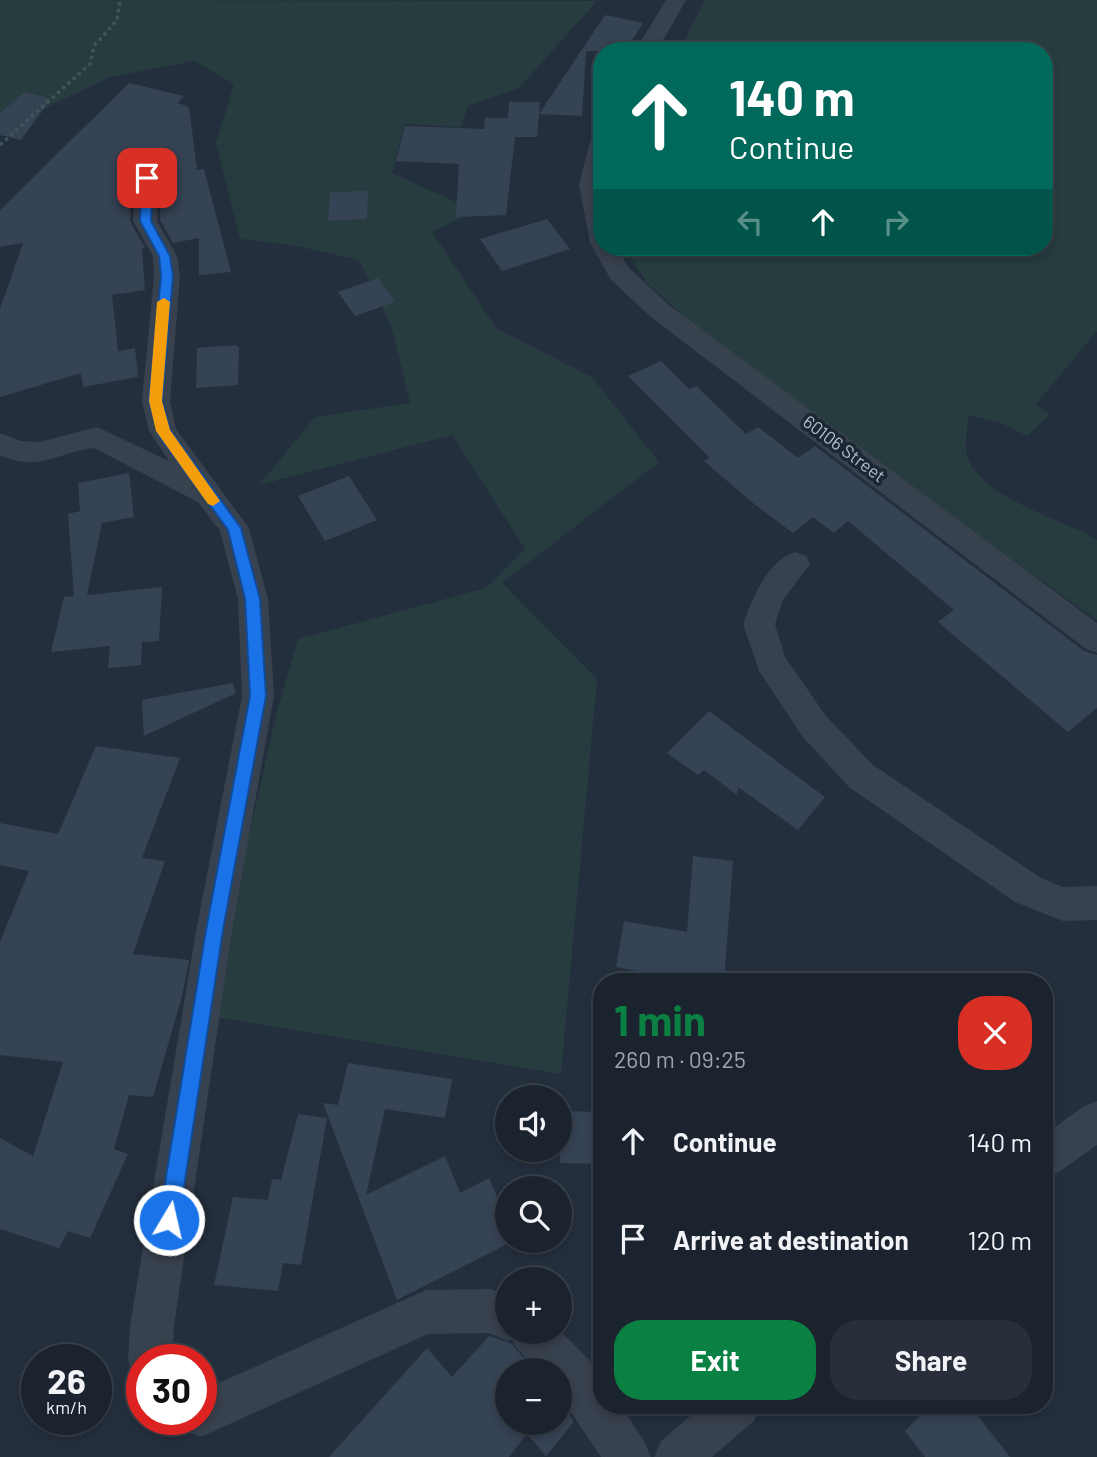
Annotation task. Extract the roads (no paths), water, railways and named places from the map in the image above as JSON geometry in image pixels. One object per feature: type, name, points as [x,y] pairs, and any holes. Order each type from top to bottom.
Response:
[{"type":"street","points":[[651,42],[676,0]]},
{"type":"street","points":[[147,178],[145,221],[164,256],[167,276],[156,401],[163,431],[234,528],[253,599],[258,696],[214,930],[151,1343]]},
{"type":"street","name":"60106 Street","points":[[608,256],[629,284],[660,311],[1097,640]]},
{"type":"street","points":[[0,443],[45,454],[83,437],[97,437],[208,494]]},
{"type":"street","points":[[795,564],[770,594],[759,624],[770,662],[814,726],[860,776],[1028,890],[1063,904],[1097,903]]},
{"type":"street","points":[[1053,1151],[1097,1121]]},
{"type":"street","points":[[217,1407],[426,1312],[495,1313]]},
{"type":"street","points":[[542,1344],[573,1376],[593,1405]]},
{"type":"street","points":[[599,1414],[628,1457]]},
{"type":"street","points":[[677,1457],[727,1414]]}]
